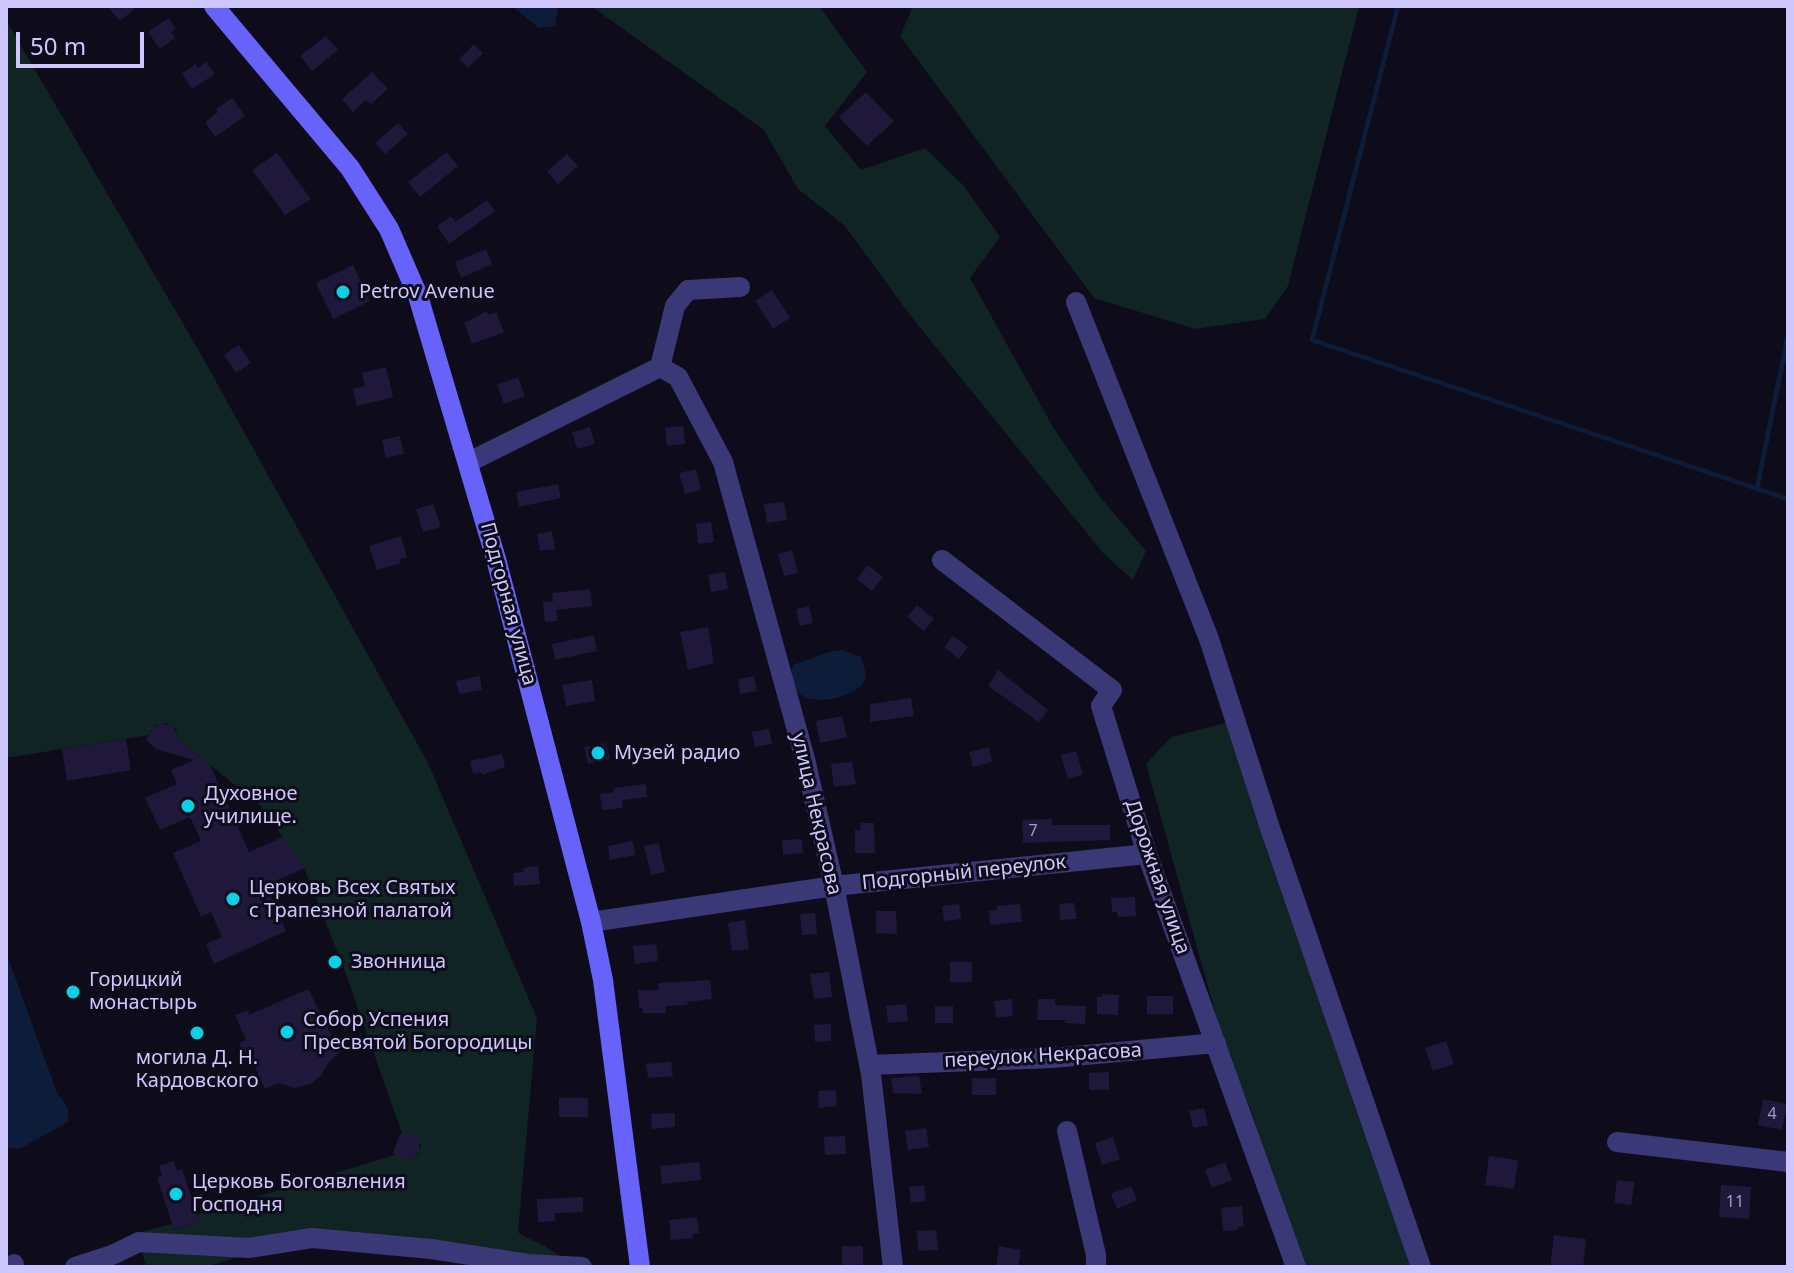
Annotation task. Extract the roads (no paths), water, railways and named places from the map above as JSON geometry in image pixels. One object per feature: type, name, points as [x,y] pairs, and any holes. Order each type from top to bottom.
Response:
[{"type":"main road","name":"Подгорная улица","points":[[214,6],[350,168],[389,229],[418,296],[469,462],[591,922],[603,980],[640,1267]]},
{"type":"street","points":[[469,462],[669,372],[675,306],[688,290],[740,287]]},
{"type":"street","points":[[1076,302],[1209,639],[1270,828],[1421,1267]]},
{"type":"street","name":"улица Некрасова","points":[[669,372],[723,462],[805,759],[869,1065],[893,1267]]},
{"type":"street","name":"Дорожная улица","points":[[942,560],[1112,690],[1101,706],[1147,854],[1296,1267]]},
{"type":"street","name":"Подгорный переулок","points":[[591,922],[834,886],[1147,854]]},
{"type":"street","name":"переулок Некрасова","points":[[869,1065],[1053,1058],[1216,1043]]},
{"type":"street","points":[[1067,1131],[1096,1255],[1096,1267]]},
{"type":"street","points":[[1617,1142],[1788,1162]]},
{"type":"street","points":[[75,1267],[139,1242],[249,1248],[312,1238],[431,1249],[528,1264],[582,1267]]},
{"type":"water","points":[[512,6],[558,6],[555,26],[539,28]]},
{"type":"water","points":[[842,650],[861,657],[866,676],[861,685],[851,692],[823,700],[798,693],[792,682],[793,665]]},
{"type":"water","points":[[6,952],[56,1090],[68,1109],[68,1122],[19,1149],[6,1148]]},
{"type":"waterway","points":[[1398,6],[1312,340],[1788,499]]},
{"type":"waterway","points":[[1757,488],[1788,336]]},
{"type":"place","name":"Petrov Avenue","points":[[343,292]]},
{"type":"place","name":"Музей радио","points":[[598,753]]},
{"type":"place","name":"Духовное училище.","points":[[188,806]]},
{"type":"place","name":"Церковь Всех Святых с Трапезной палатой","points":[[233,899]]},
{"type":"place","name":"Звонница","points":[[335,962]]},
{"type":"place","name":"Горицкий монастырь","points":[[73,992]]},
{"type":"place","name":"Собор Успения Пресвятой Богородицы","points":[[287,1032]]},
{"type":"place","name":"могила Д. Н. Кардовского","points":[[197,1033]]},
{"type":"place","name":"Церковь Богоявления Господня","points":[[176,1194]]}]
